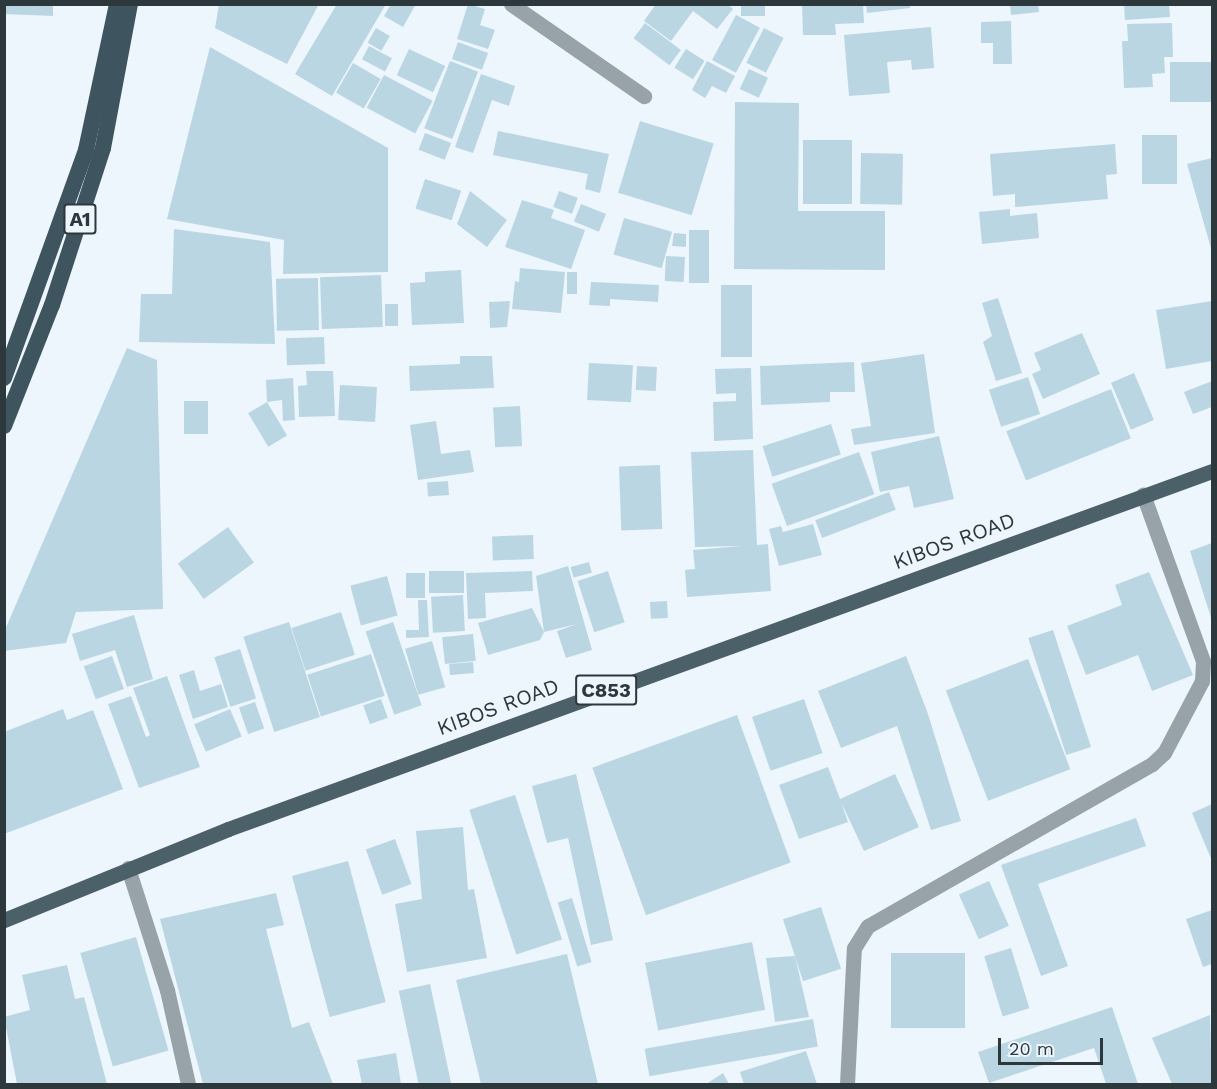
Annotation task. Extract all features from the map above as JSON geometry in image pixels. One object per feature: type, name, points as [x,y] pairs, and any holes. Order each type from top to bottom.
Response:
[{"type":"highway","name":"A1","points":[[4,378],[86,150],[117,4]]},
{"type":"highway","name":"A1","points":[[4,426],[52,305],[103,148],[130,4]]},
{"type":"main road","name":"KIBOS ROAD","points":[[4,920],[128,868],[1212,471]]},
{"type":"street","points":[[511,4],[644,96]]},
{"type":"street","points":[[847,1084],[854,948],[868,926],[1146,768],[1164,753],[1202,681],[1203,661],[1143,495]]},
{"type":"street","points":[[128,868],[167,990],[188,1084]]},
{"type":"building","points":[[4,4],[53,4],[53,16],[4,14]]},
{"type":"building","points":[[219,4],[319,4],[287,64],[215,28]]},
{"type":"building","points":[[337,4],[386,4],[332,96],[295,74]]},
{"type":"building","points":[[391,4],[416,4],[403,27],[384,16]]},
{"type":"building","points":[[468,4],[485,9],[480,25],[495,30],[488,49],[457,39]]},
{"type":"building","points":[[656,4],[727,4],[733,9],[717,29],[693,11],[671,41],[644,21]]},
{"type":"building","points":[[741,4],[765,4],[765,16],[741,16]]},
{"type":"building","points":[[802,4],[863,4],[864,23],[835,24],[836,35],[803,35]]},
{"type":"building","points":[[866,4],[910,4],[910,8],[867,13]]},
{"type":"building","points":[[1010,4],[1038,4],[1039,12],[1011,15]]},
{"type":"building","points":[[1124,4],[1169,4],[1170,17],[1125,20]]},
{"type":"building","points":[[736,15],[760,28],[736,73],[712,60]]},
{"type":"building","points":[[1011,21],[1012,64],[993,64],[993,43],[981,43],[981,22]]},
{"type":"building","points":[[645,23],[681,50],[670,65],[634,38]]},
{"type":"building","points":[[1172,23],[1173,57],[1164,57],[1165,73],[1152,74],[1153,87],[1124,88],[1122,41],[1128,41],[1127,24]]},
{"type":"building","points":[[931,27],[934,68],[912,70],[911,60],[887,62],[890,93],[849,96],[844,35]]},
{"type":"building","points":[[376,28],[390,36],[381,51],[368,43]]},
{"type":"building","points":[[764,28],[784,38],[766,73],[746,63]]},
{"type":"building","points":[[458,42],[488,53],[482,70],[452,59]]},
{"type":"building","points":[[369,46],[392,58],[385,71],[362,59]]},
{"type":"building","points":[[210,47],[388,148],[388,272],[283,274],[284,240],[167,219]]},
{"type":"building","points":[[409,49],[445,66],[433,92],[397,75]]},
{"type":"building","points":[[686,49],[705,61],[693,79],[674,68]]},
{"type":"building","points":[[450,61],[478,72],[452,139],[424,128]]},
{"type":"building","points":[[707,61],[735,76],[726,93],[712,86],[705,98],[692,90]]},
{"type":"building","points":[[1170,62],[1212,62],[1212,102],[1170,102]]},
{"type":"building","points":[[353,63],[381,79],[364,108],[336,92]]},
{"type":"building","points":[[749,69],[768,78],[759,98],[740,89]]},
{"type":"building","points":[[481,74],[515,86],[509,106],[492,100],[473,153],[455,147]]},
{"type":"building","points":[[384,75],[433,101],[415,133],[367,108]]},
{"type":"building","points":[[735,102],[799,103],[798,211],[885,211],[885,270],[734,269]]},
{"type":"building","points":[[640,121],[714,144],[692,215],[618,193]]},
{"type":"building","points":[[498,131],[609,154],[600,193],[585,189],[588,174],[493,155]]},
{"type":"building","points":[[425,133],[451,143],[445,160],[419,150]]},
{"type":"building","points":[[1142,135],[1177,135],[1177,184],[1142,184]]},
{"type":"building","points":[[803,140],[852,140],[852,204],[803,204]]},
{"type":"building","points":[[1115,144],[1117,174],[1106,175],[1108,199],[1015,207],[1015,194],[993,196],[990,154]]},
{"type":"building","points":[[861,153],[903,154],[902,205],[860,204]]},
{"type":"building","points":[[1212,158],[1212,252],[1187,164]]},
{"type":"building","points":[[425,179],[461,191],[452,220],[415,208]]},
{"type":"building","points":[[470,191],[507,220],[487,247],[457,224]]},
{"type":"building","points":[[559,191],[578,198],[572,214],[553,207]]},
{"type":"building","points":[[522,200],[554,210],[551,218],[585,230],[571,269],[505,247]]},
{"type":"building","points":[[581,204],[606,214],[599,232],[574,222]]},
{"type":"building","points":[[1010,209],[1010,216],[1037,213],[1039,238],[982,244],[979,212]]},
{"type":"building","points":[[624,218],[672,232],[662,268],[614,255]]},
{"type":"building","points":[[174,229],[270,242],[275,344],[139,342],[141,294],[172,294]]},
{"type":"building","points":[[689,230],[709,230],[709,283],[689,283]]},
{"type":"building","points":[[674,233],[686,234],[686,247],[672,246]]},
{"type":"building","points":[[666,256],[685,257],[684,282],[665,281]]},
{"type":"building","points":[[520,268],[565,272],[561,313],[512,309],[515,281],[519,282]]},
{"type":"building","points":[[461,270],[464,323],[412,325],[410,283],[425,282],[425,272]]},
{"type":"building","points":[[567,272],[577,272],[577,294],[567,294]]},
{"type":"building","points":[[381,275],[383,327],[322,329],[320,277]]},
{"type":"building","points":[[318,278],[319,330],[277,331],[276,279]]},
{"type":"building","points":[[591,282],[659,285],[658,302],[610,299],[610,306],[589,305]]},
{"type":"building","points":[[721,285],[752,285],[752,357],[721,357]]},
{"type":"building","points":[[998,298],[1022,373],[996,381],[983,342],[992,336],[982,303]]},
{"type":"building","points":[[510,301],[507,327],[490,328],[489,302]]},
{"type":"building","points":[[1212,301],[1212,361],[1166,369],[1156,310]]},
{"type":"building","points":[[385,304],[398,304],[398,326],[385,326]]},
{"type":"building","points":[[1082,333],[1100,374],[1043,399],[1032,374],[1041,370],[1034,353]]},
{"type":"building","points":[[324,337],[325,364],[287,365],[286,338]]},
{"type":"building","points":[[127,348],[157,360],[163,609],[76,612],[66,643],[4,651],[4,632]]},
{"type":"building","points":[[924,354],[935,433],[854,445],[851,429],[871,426],[861,363]]},
{"type":"building","points":[[460,356],[492,356],[494,388],[410,391],[409,366],[460,364]]},
{"type":"building","points":[[854,362],[855,392],[830,392],[830,402],[761,405],[760,366]]},
{"type":"building","points":[[589,363],[633,365],[631,402],[587,400]]},
{"type":"building","points":[[637,366],[657,367],[656,391],[636,390]]},
{"type":"building","points":[[751,368],[753,439],[714,441],[713,402],[736,401],[736,393],[716,394],[715,369]]},
{"type":"building","points":[[306,371],[333,371],[335,416],[299,417],[298,386],[307,385]]},
{"type":"building","points":[[1134,373],[1154,420],[1131,430],[1111,383]]},
{"type":"building","points":[[1028,377],[1040,414],[1001,427],[989,390]]},
{"type":"building","points":[[293,378],[295,420],[283,421],[282,400],[267,402],[266,380]]},
{"type":"building","points":[[1212,381],[1212,407],[1193,414],[1184,392]]},
{"type":"building","points":[[340,385],[377,387],[375,422],[338,420]]},
{"type":"building","points":[[1111,389],[1131,438],[1026,480],[1006,431]]},
{"type":"building","points":[[184,401],[208,401],[208,434],[184,434]]},
{"type":"building","points":[[267,402],[287,435],[268,447],[248,413]]},
{"type":"building","points":[[520,406],[522,446],[495,447],[493,407]]},
{"type":"building","points":[[436,421],[441,454],[470,450],[474,472],[418,480],[410,425]]},
{"type":"building","points":[[831,424],[841,454],[772,477],[763,446]]},
{"type":"building","points":[[939,436],[954,499],[914,508],[909,486],[880,492],[871,452]]},
{"type":"building","points":[[753,450],[757,545],[768,544],[771,591],[687,597],[685,570],[695,569],[693,550],[742,546],[695,547],[691,452]]},
{"type":"building","points":[[859,452],[874,494],[787,526],[772,484]]},
{"type":"building","points":[[660,465],[662,529],[621,530],[619,466]]},
{"type":"building","points":[[448,481],[449,495],[428,496],[427,482]]},
{"type":"building","points":[[889,492],[896,510],[822,538],[815,520]]},
{"type":"building","points":[[813,524],[822,555],[779,566],[769,529],[781,526],[783,532]]},
{"type":"building","points":[[228,527],[254,563],[204,599],[178,563]]},
{"type":"building","points":[[533,535],[534,559],[493,560],[492,536]]},
{"type":"building","points":[[1212,543],[1212,621],[1190,551]]},
{"type":"building","points":[[589,562],[592,573],[573,578],[571,567]]},
{"type":"building","points":[[568,566],[592,650],[566,658],[557,631],[577,624],[544,632],[536,576]]},
{"type":"building","points":[[429,571],[464,571],[464,593],[429,593]]},
{"type":"building","points":[[532,571],[533,591],[485,593],[486,618],[468,619],[466,573]]},
{"type":"building","points":[[608,571],[625,622],[594,632],[578,581]]},
{"type":"building","points":[[1149,572],[1193,675],[1152,691],[1138,655],[1086,675],[1067,626],[1122,605],[1115,585]]},
{"type":"building","points":[[406,573],[425,573],[425,598],[406,598]]},
{"type":"building","points":[[387,576],[398,616],[361,625],[350,586]]},
{"type":"building","points":[[463,595],[465,631],[433,633],[431,597]]},
{"type":"building","points":[[418,600],[427,600],[429,637],[406,638],[406,630],[419,630]]},
{"type":"building","points":[[667,601],[668,618],[651,619],[650,602]]},
{"type":"building","points":[[532,608],[544,632],[540,640],[488,655],[478,623]]},
{"type":"building","points":[[341,612],[355,655],[305,671],[292,628]]},
{"type":"building","points":[[134,615],[153,679],[127,687],[115,650],[80,661],[72,634]]},
{"type":"building","points":[[289,622],[320,717],[274,732],[243,637]]},
{"type":"building","points":[[393,622],[422,705],[394,715],[366,631]]},
{"type":"building","points":[[1053,630],[1091,747],[1066,755],[1028,638]]},
{"type":"building","points":[[473,634],[476,661],[445,664],[442,637]]},
{"type":"building","points":[[432,641],[445,687],[418,695],[405,649]]},
{"type":"building","points":[[240,649],[256,698],[230,707],[214,657]]},
{"type":"building","points":[[371,654],[385,696],[321,717],[307,675]]},
{"type":"building","points":[[112,656],[124,689],[96,699],[84,666]]},
{"type":"building","points":[[906,656],[928,714],[961,821],[931,830],[897,726],[841,748],[818,691]]},
{"type":"building","points":[[1028,659],[1070,769],[988,801],[946,691]]},
{"type":"building","points":[[473,662],[474,673],[450,675],[449,664]]},
{"type":"building","points":[[194,670],[200,691],[221,684],[228,707],[193,719],[179,675]]},
{"type":"building","points":[[167,676],[200,767],[139,788],[108,704],[131,696],[146,737],[150,735],[133,688]]},
{"type":"building","points":[[381,699],[388,718],[370,724],[363,705]]},
{"type":"building","points":[[804,699],[823,753],[771,771],[752,717]]},
{"type":"building","points":[[255,702],[264,728],[248,734],[239,708]]},
{"type":"building","points":[[63,709],[67,720],[93,710],[123,789],[4,834],[4,732]]},
{"type":"building","points":[[230,709],[242,737],[206,752],[194,724]]},
{"type":"building","points":[[737,715],[791,863],[646,915],[592,768]]},
{"type":"building","points":[[828,767],[840,799],[895,774],[919,827],[864,851],[841,802],[848,822],[799,839],[779,785]]},
{"type":"building","points":[[576,774],[613,940],[591,945],[568,838],[547,843],[532,786]]},
{"type":"building","points":[[515,795],[562,940],[516,954],[469,810]]},
{"type":"building","points":[[1212,804],[1212,861],[1192,813]]},
{"type":"building","points":[[1136,818],[1146,846],[1038,884],[1068,966],[1041,976],[1001,865]]},
{"type":"building","points":[[463,827],[468,890],[474,889],[487,958],[407,972],[395,904],[422,899],[416,831]]},
{"type":"building","points":[[395,839],[411,884],[382,895],[366,850]]},
{"type":"building","points":[[348,861],[386,1002],[330,1017],[292,876]]},
{"type":"building","points":[[989,881],[1009,926],[979,939],[959,894]]},
{"type":"building","points":[[276,893],[284,925],[266,929],[292,1028],[309,1022],[333,1084],[203,1084],[160,919]]},
{"type":"building","points":[[572,898],[592,962],[577,966],[558,902]]},
{"type":"building","points":[[821,907],[841,969],[803,981],[783,919]]},
{"type":"building","points":[[1212,910],[1212,964],[1203,967],[1186,919]]},
{"type":"building","points":[[136,937],[169,1050],[113,1066],[80,953]]},
{"type":"building","points":[[752,942],[765,1010],[658,1031],[645,963]]},
{"type":"building","points":[[1011,948],[1029,1008],[1003,1016],[984,956]]},
{"type":"building","points":[[891,953],[965,953],[965,1028],[891,1028]]},
{"type":"building","points":[[567,954],[598,1084],[481,1084],[456,980]]},
{"type":"building","points":[[795,956],[809,1017],[775,1022],[766,958]]},
{"type":"building","points":[[67,965],[75,999],[84,997],[107,1084],[17,1084],[4,1017],[30,1010],[22,975]]},
{"type":"building","points":[[430,984],[451,1084],[419,1084],[399,991]]},
{"type":"building","points":[[1112,1007],[1138,1084],[1106,1084],[1094,1048],[989,1083],[978,1052]]},
{"type":"building","points":[[1210,1015],[1212,1084],[1172,1084],[1152,1038]]},
{"type":"building","points":[[813,1019],[818,1047],[649,1076],[645,1049]]},
{"type":"building","points":[[806,1051],[817,1084],[744,1084],[740,1072]]},
{"type":"building","points":[[396,1053],[401,1084],[362,1084],[357,1060]]},
{"type":"building","points":[[723,1073],[729,1084],[706,1084]]}]
